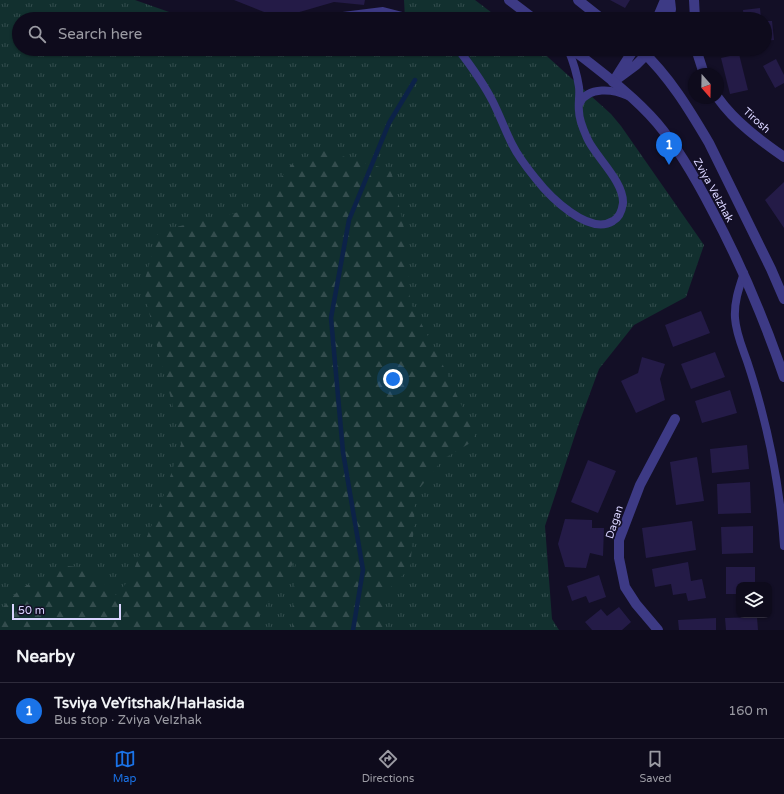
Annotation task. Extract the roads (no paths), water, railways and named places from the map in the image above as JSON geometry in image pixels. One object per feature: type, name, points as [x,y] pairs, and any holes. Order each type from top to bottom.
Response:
[{"type":"street","points":[[509,0],[525,12]]},
{"type":"street","points":[[578,0],[593,12]]},
{"type":"street","points":[[660,12],[665,0]]},
{"type":"street","points":[[670,0],[670,12]]},
{"type":"street","points":[[694,0],[695,12]]},
{"type":"street","name":"Zviya VeIzhak","points":[[581,56],[613,82],[656,122],[674,144],[701,188],[744,273],[784,377]]},
{"type":"street","points":[[613,82],[630,56]]},
{"type":"street","points":[[613,82],[641,56]]},
{"type":"street","name":"Zviya VeIzhak","points":[[650,56],[678,92],[705,137],[784,298]]},
{"type":"street","points":[[698,56],[702,68]]},
{"type":"street","name":"Tirosh","points":[[722,104],[758,138],[784,157]]},
{"type":"street","name":"Dagan","points":[[658,630],[636,604],[625,587],[619,558],[619,540],[640,485],[675,419]]},
{"type":"lane","points":[[376,12],[388,12]]},
{"type":"lane","points":[[464,56],[493,102],[512,145],[536,180],[571,212],[592,224],[604,225],[616,220],[622,208],[622,197],[616,181],[589,142],[582,124],[579,108],[579,85],[571,56]]},
{"type":"lane","points":[[579,108],[581,100],[584,96],[597,91],[612,91],[629,97]]},
{"type":"lane","points":[[744,273],[734,307],[736,324],[761,408],[772,453],[778,488],[784,546]]},
{"type":"waterway","points":[[353,630],[363,570],[343,452],[331,318],[349,220],[389,123],[415,80]]},
{"type":"place","name":"Tsviya VeYitshak/HaHasida","points":[[669,165]]}]
